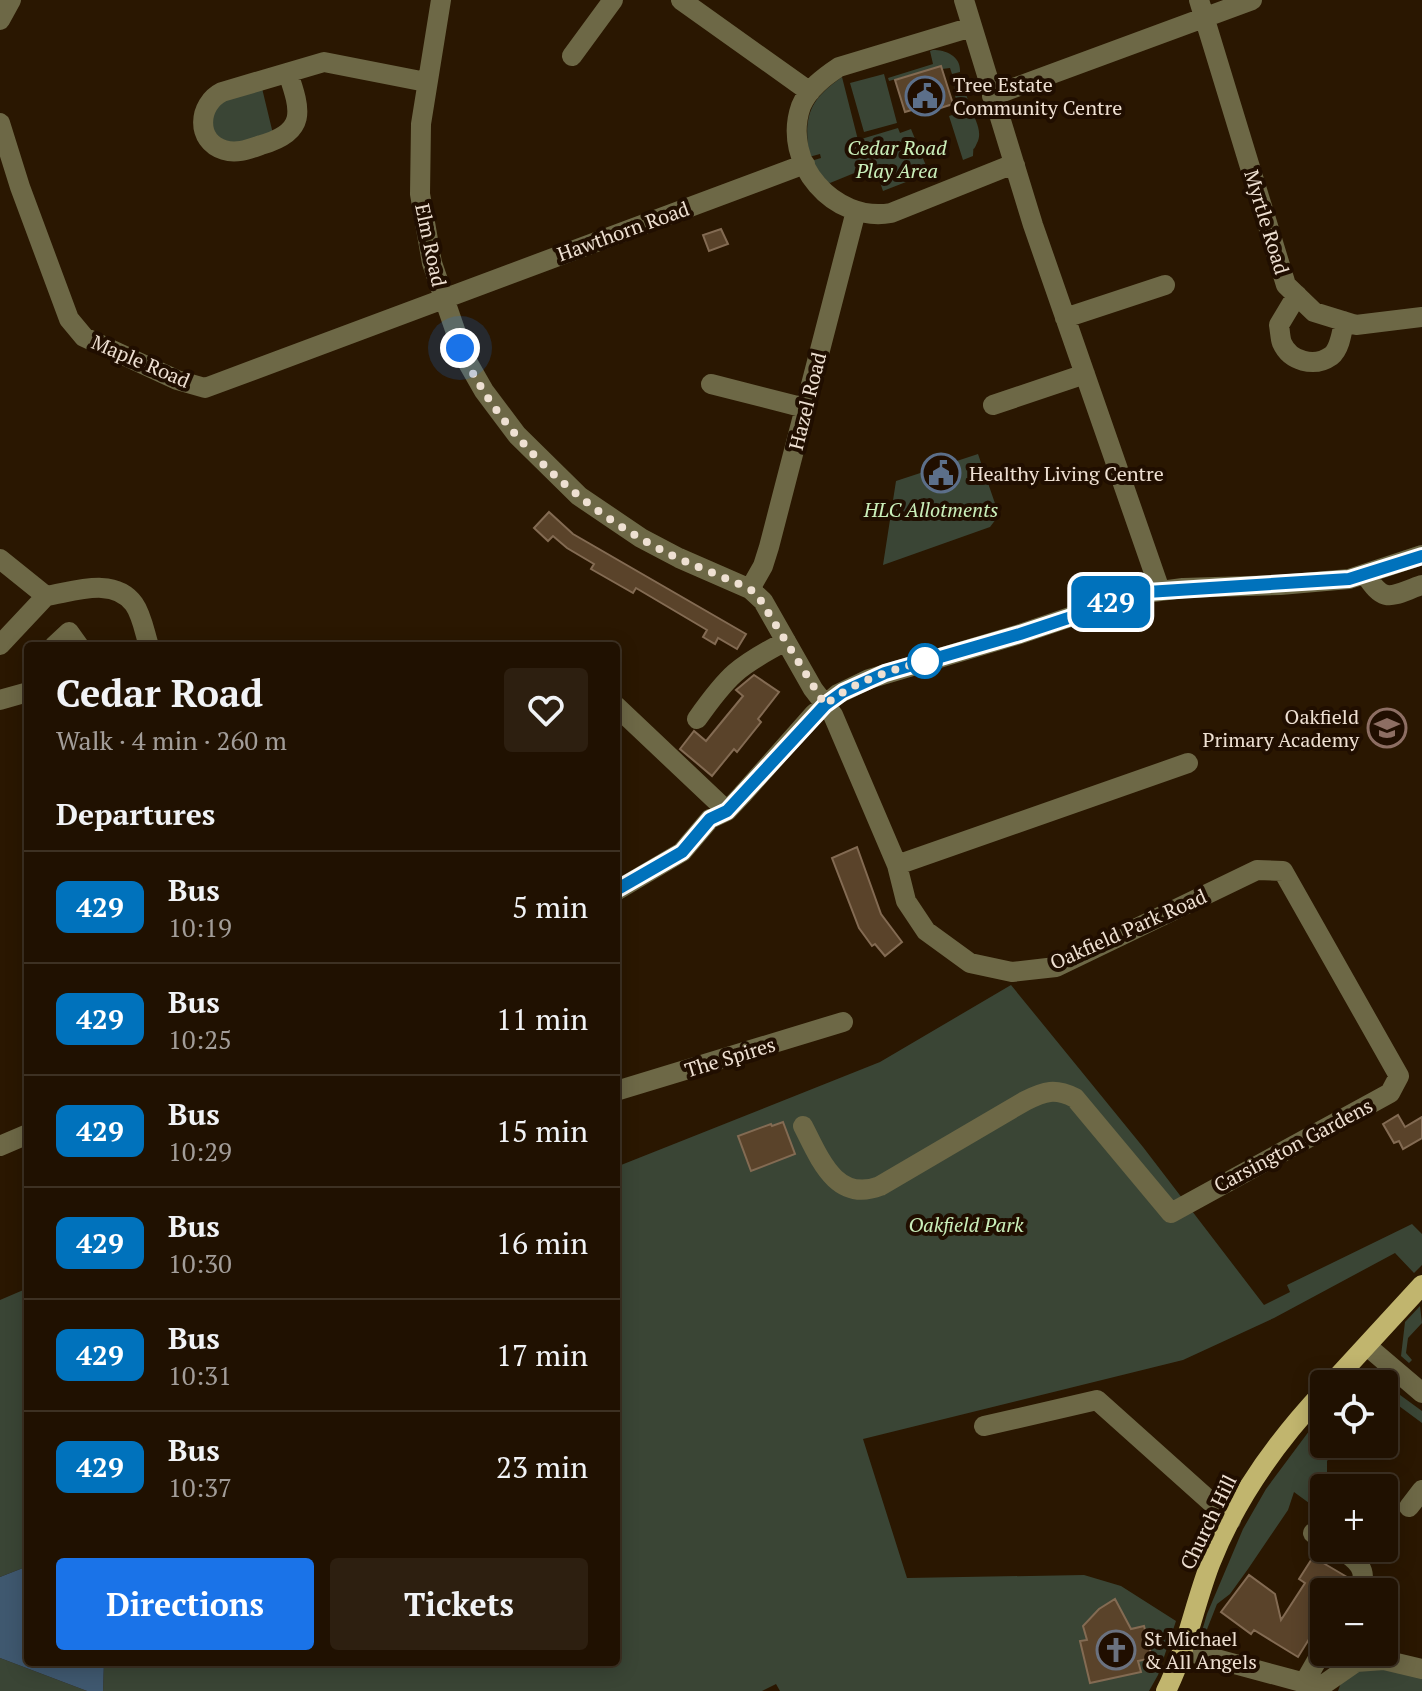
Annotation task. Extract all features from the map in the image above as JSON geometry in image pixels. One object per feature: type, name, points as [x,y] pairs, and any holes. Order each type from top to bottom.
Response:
[{"type":"main road","points":[[1344,1370],[1422,1285]]},
{"type":"main road","name":"Church Hill","points":[[1166,1691],[1183,1650],[1211,1562],[1231,1520],[1272,1453],[1310,1408]]},
{"type":"street","points":[[0,20],[11,0]]},
{"type":"street","name":"Elm Road","points":[[441,0],[420,136],[420,194],[427,243],[460,348],[484,391],[526,445],[554,474],[596,509],[679,558],[750,589],[767,607],[825,705]]},
{"type":"street","points":[[572,56],[613,0]]},
{"type":"street","points":[[681,0],[810,92]]},
{"type":"street","points":[[964,0],[1065,318],[1160,590]]},
{"type":"street","points":[[992,96],[1202,8],[1252,0]]},
{"type":"street","name":"Myrtle Road","points":[[1202,8],[1286,285],[1314,312],[1356,325],[1422,317]]},
{"type":"street","points":[[972,27],[839,67],[821,79],[801,105],[799,144],[805,164],[820,191],[832,201],[856,211],[878,215],[891,213],[1015,165]]},
{"type":"street","points":[[288,73],[298,109],[297,122],[289,133],[276,141],[241,151],[224,150],[213,144],[202,121],[213,97],[316,64],[331,62],[426,82]]},
{"type":"street","name":"Maple Road","points":[[0,123],[10,190],[69,319],[84,337],[177,380],[205,388],[442,298]]},
{"type":"street","name":"Hawthorn Road","points":[[442,298],[805,164]]},
{"type":"street","name":"Hazel Road","points":[[750,589],[769,547],[856,211]]},
{"type":"street","points":[[1065,318],[1165,285]]},
{"type":"street","points":[[1297,295],[1279,325],[1282,342],[1291,356],[1304,362],[1330,357],[1337,348],[1344,321]]},
{"type":"street","points":[[993,405],[1085,374]]},
{"type":"street","points":[[711,384],[805,408]]},
{"type":"street","points":[[620,889],[682,852],[710,819],[727,811],[825,705],[843,692],[885,673],[1020,634],[1124,598],[1160,590],[1349,579],[1422,555]]},
{"type":"street","points":[[0,559],[46,596]]},
{"type":"street","points":[[1365,574],[1377,592],[1386,596],[1422,585]]},
{"type":"street","points":[[0,645],[46,596],[99,587],[117,592],[134,604],[148,642]]},
{"type":"street","points":[[58,642],[69,632],[76,642]]},
{"type":"street","points":[[697,719],[738,667],[786,641]]},
{"type":"street","name":"Oakfield Park Road","points":[[825,705],[838,727],[897,865],[906,901],[926,931],[970,963],[1012,972],[1056,967],[1257,870],[1283,871],[1399,1076],[1390,1093]]},
{"type":"street","points":[[620,710],[727,811]]},
{"type":"street","points":[[897,865],[1188,763]]},
{"type":"street","name":"The Spires","points":[[620,1090],[843,1022]]},
{"type":"street","name":"Carsington Gardens","points":[[803,1126],[818,1156],[837,1179],[852,1191],[866,1192],[1025,1101],[1043,1092],[1062,1091],[1075,1098],[1171,1213],[1390,1093]]},
{"type":"street","points":[[0,1146],[24,1136]]},
{"type":"street","points":[[1367,1346],[1422,1393]]},
{"type":"street","points":[[984,1426],[1097,1400],[1231,1520]]},
{"type":"street","points":[[1409,1507],[1422,1490]]},
{"type":"street","points":[[1183,1650],[1315,1687],[1356,1662],[1384,1660],[1422,1669]]},
{"type":"street","points":[[1315,1687],[1320,1666]]},
{"type":"green space","points":[[930,51],[952,55],[960,66],[960,72],[952,74],[950,68],[942,69],[941,66],[889,81],[888,78],[933,64]]},
{"type":"green space","points":[[884,74],[897,123],[864,132],[850,83]]},
{"type":"green space","name":"Cedar Road Play Area","points":[[842,77],[858,140],[898,128],[900,133],[911,129],[929,173],[883,191],[874,165],[830,183],[824,180],[811,161],[821,158],[820,154],[809,157],[808,120],[815,102]]},
{"type":"green space","points":[[961,77],[969,104],[959,107],[954,93],[954,79]]},
{"type":"green space","points":[[261,84],[274,138],[250,145],[215,141],[210,107]]},
{"type":"green space","points":[[971,109],[979,139],[973,156],[963,160],[949,116]]},
{"type":"green space","name":"HLC Allotments","points":[[978,454],[999,515],[990,527],[883,565],[896,481]]},
{"type":"green space","name":"Oakfield Park","points":[[1011,985],[1143,1147],[1264,1305],[1290,1292],[1287,1285],[1412,1224],[1422,1234],[1422,1265],[1414,1273],[1395,1253],[1274,1318],[1183,1360],[863,1439],[907,1578],[1084,1575],[1121,1586],[1176,1621],[1158,1675],[1149,1691],[780,1691],[776,1684],[762,1691],[103,1691],[104,1666],[620,1666],[620,1165],[880,1062]],"holes":[[[1115,1599],[1097,1637],[1144,1626],[1152,1658],[1138,1661],[1140,1672],[1090,1683],[1080,1642],[1087,1640],[1083,1626],[1099,1609]]]},
{"type":"green space","points":[[24,1290],[24,1568],[0,1577],[0,1300]]},
{"type":"green space","points":[[1420,1306],[1422,1323],[1408,1338],[1406,1353],[1412,1360],[1409,1363],[1401,1356],[1405,1322]]},
{"type":"green space","points":[[1398,1394],[1422,1411],[1422,1423],[1399,1406]]},
{"type":"green space","points":[[1310,1430],[1310,1458],[1330,1458],[1327,1474],[1310,1474],[1310,1504],[1294,1492],[1288,1510],[1248,1569],[1230,1594],[1217,1604],[1204,1637],[1202,1631],[1207,1614],[1243,1529],[1266,1489]]},
{"type":"green space","points":[[0,1658],[87,1691],[0,1691]]},
{"type":"green space","points":[[1367,1666],[1373,1666],[1422,1677],[1422,1691],[1338,1691],[1342,1680]]},
{"type":"water","points":[[24,1568],[24,1666],[104,1666],[103,1691],[87,1691],[0,1658],[0,1577]]},
{"type":"building","name":"Tree Estate Community Centre","points":[[941,66],[953,104],[931,111],[929,105],[905,112],[895,80]]},
{"type":"building","points":[[721,229],[728,244],[709,251],[703,235]]},
{"type":"building","points":[[549,512],[573,534],[746,634],[737,649],[718,638],[715,644],[703,637],[707,630],[636,588],[633,593],[591,569],[594,564],[553,536],[548,541],[534,528]]},
{"type":"building","points":[[754,675],[779,692],[758,719],[761,722],[712,776],[680,749],[694,731],[706,741],[743,696],[736,690]]},
{"type":"building","points":[[857,847],[881,914],[902,942],[885,956],[875,944],[872,946],[859,928],[832,858]]},
{"type":"building","points":[[1398,1115],[1405,1127],[1422,1117],[1422,1138],[1403,1149],[1399,1141],[1394,1143],[1383,1124]]},
{"type":"building","points":[[783,1122],[795,1154],[751,1171],[738,1136]]},
{"type":"building","points":[[1310,1562],[1322,1562],[1347,1577],[1310,1578],[1310,1638],[1298,1657],[1254,1630],[1251,1634],[1221,1612],[1249,1575],[1275,1594],[1281,1620],[1305,1583],[1299,1579]]},
{"type":"building","name":"St Michael & All Angels","points":[[1115,1599],[1131,1629],[1144,1626],[1152,1658],[1138,1661],[1141,1672],[1090,1683],[1080,1641],[1087,1640],[1083,1626],[1099,1609]]},
{"type":"bus line","name":"429","points":[[620,889],[682,852],[710,819],[727,811],[814,714],[838,694],[869,679],[1020,634],[1138,594],[1171,588],[1280,585],[1349,579],[1422,556]]},
{"type":"place","name":"Tree Estate Community Centre","points":[[925,96]]},
{"type":"place","name":"Healthy Living Centre","points":[[941,473]]},
{"type":"place","name":"Oakfield Primary Academy","points":[[1387,728]]},
{"type":"place","name":"St Michael & All Angels","points":[[1116,1650]]},
{"type":"route","points":[[460,348],[484,391],[508,424],[536,456],[579,496],[659,548],[750,589],[758,596],[769,609],[825,705],[838,694],[869,679],[937,658],[925,661]]}]
